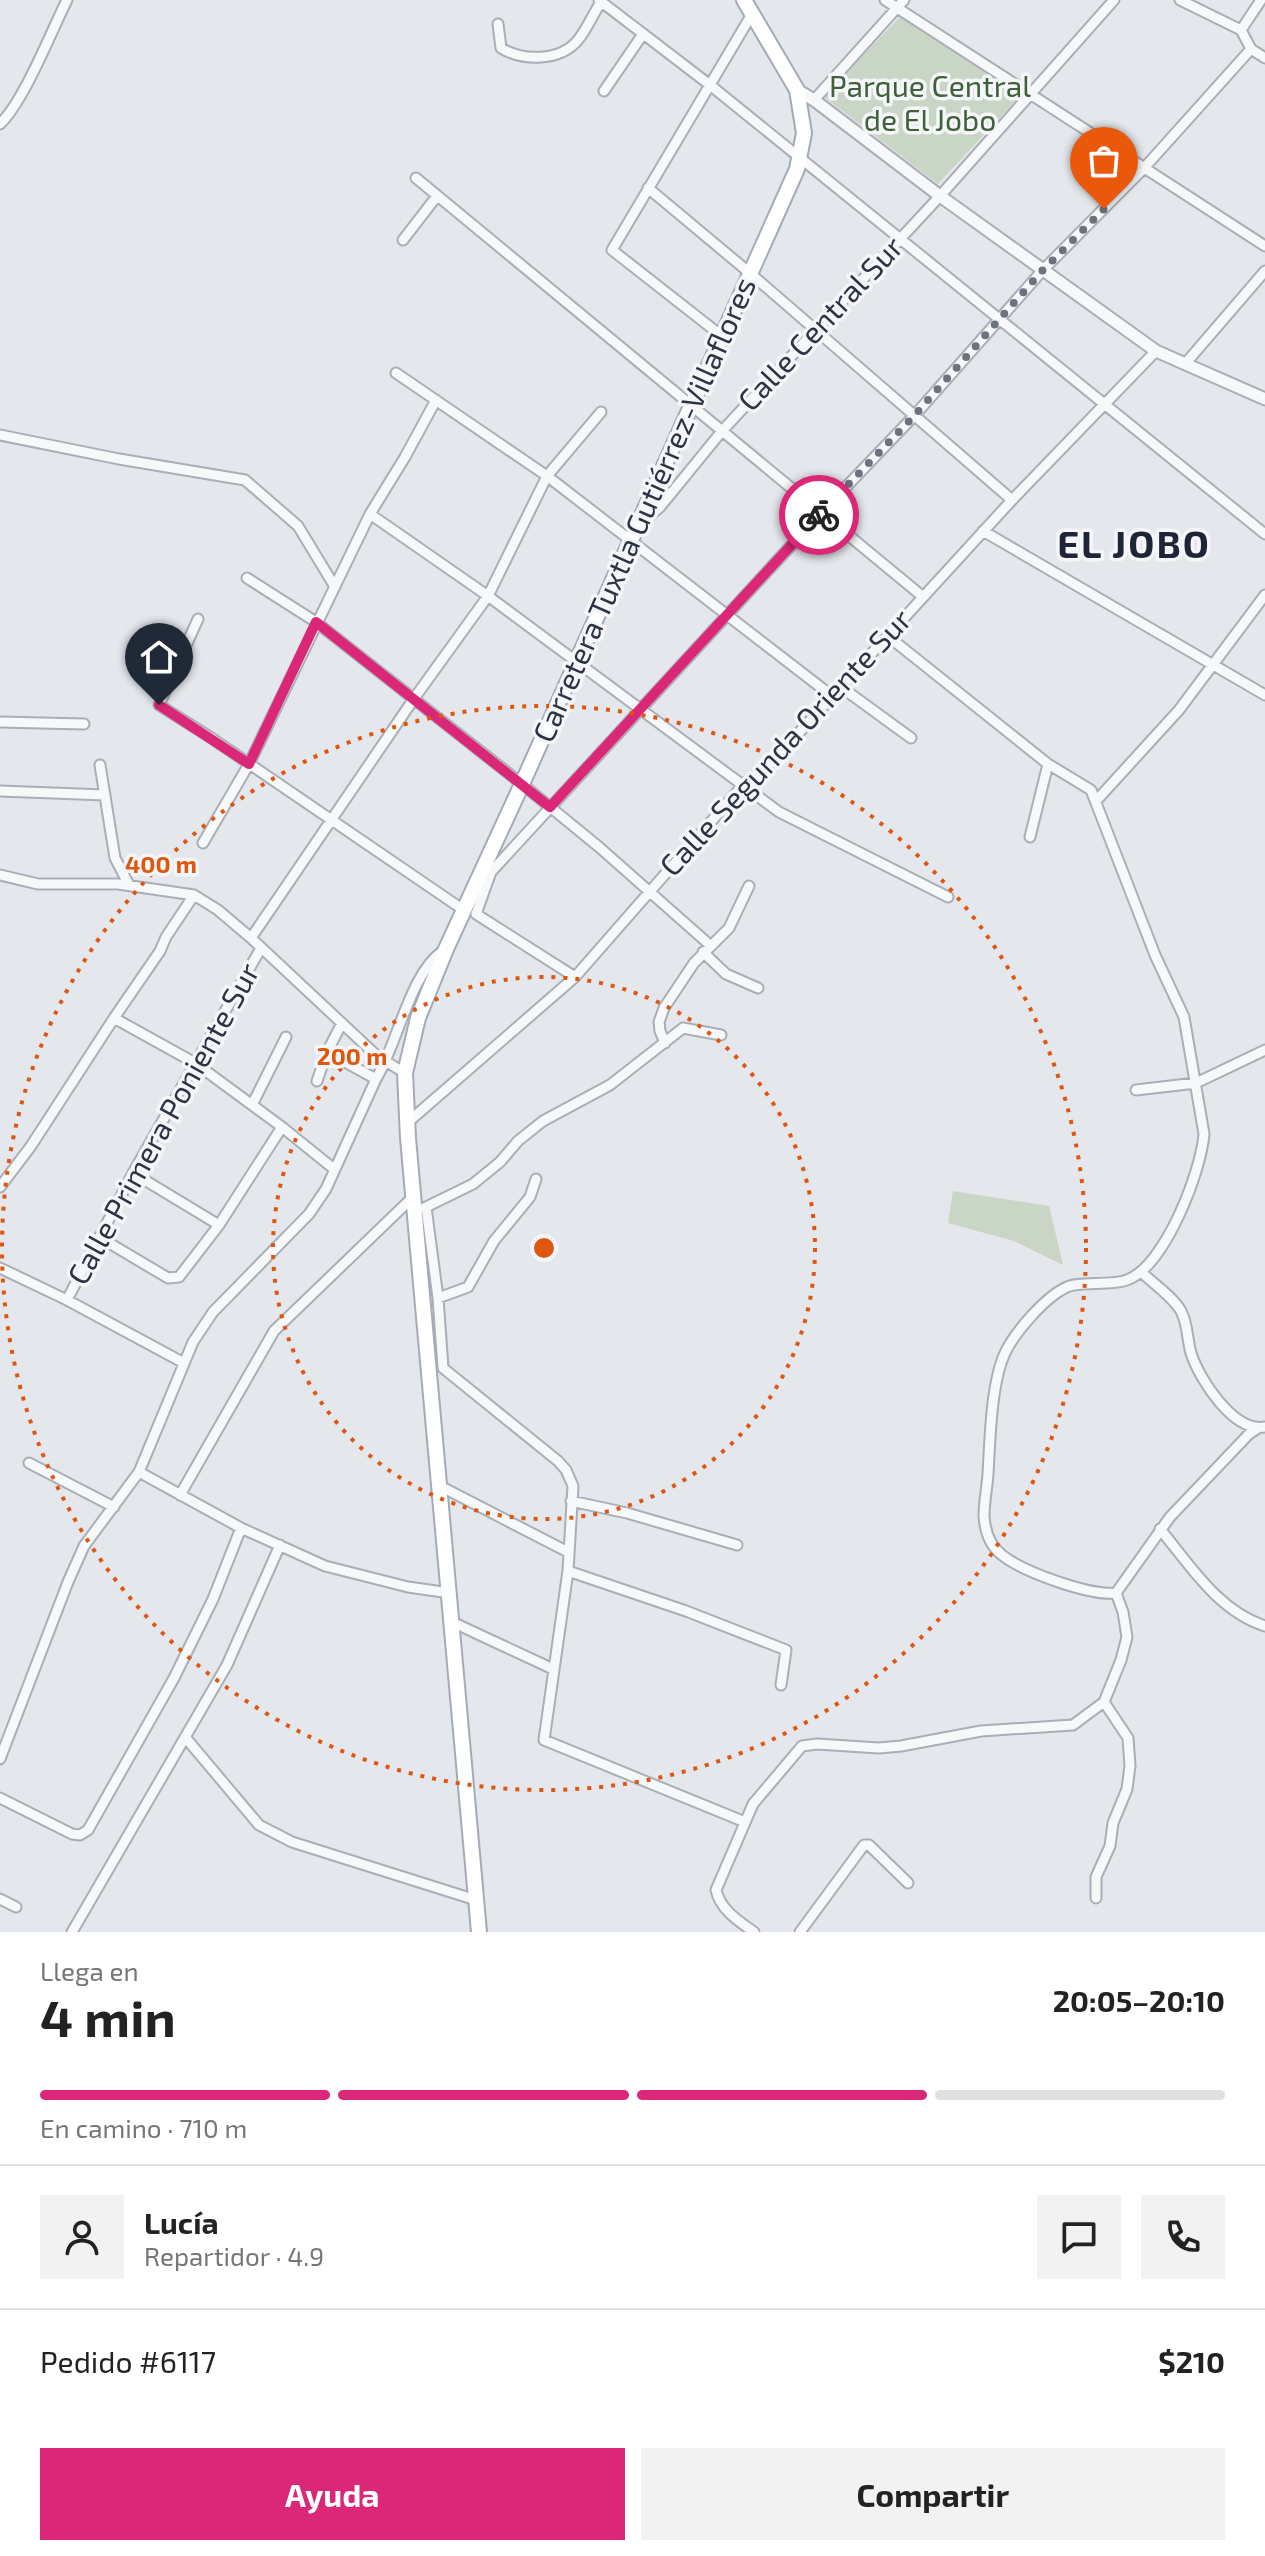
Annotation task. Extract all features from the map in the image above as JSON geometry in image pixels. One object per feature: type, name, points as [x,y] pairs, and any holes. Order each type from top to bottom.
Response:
[{"type":"main road","name":"Carretera Tuxtla Gutiérrez-Villaflores","points":[[479,1932],[405,1073],[418,1018],[446,949],[470,912],[522,784],[797,169],[804,133],[797,90],[749,5]]},
{"type":"street","points":[[0,124],[8,117],[67,0]]},
{"type":"street","points":[[885,0],[901,4],[1031,94],[1265,246]]},
{"type":"street","name":"Calle Central Sur","points":[[638,525],[660,507],[722,431],[940,196],[1114,0]]},
{"type":"street","points":[[1180,0],[1241,30],[1251,49],[1265,58]]},
{"type":"street","points":[[1241,30],[1261,0]]},
{"type":"street","points":[[498,24],[501,48],[525,57],[544,57],[577,42],[600,1],[710,85],[1265,534]]},
{"type":"street","points":[[814,100],[901,4]]},
{"type":"street","points":[[723,337],[612,250],[710,85],[749,5]]},
{"type":"street","points":[[604,91],[643,34]]},
{"type":"street","points":[[486,872],[914,416],[1042,271],[1145,167],[1251,49]]},
{"type":"street","points":[[797,90],[1156,351],[1265,399]]},
{"type":"street","points":[[416,178],[922,596]]},
{"type":"street","points":[[648,188],[1012,500]]},
{"type":"street","points":[[403,240],[437,196]]},
{"type":"street","points":[[1185,364],[1265,271]]},
{"type":"street","name":"Calle Segunda Oriente Sur","points":[[407,1123],[575,977],[744,784],[785,748],[889,637],[922,596],[1156,351]]},
{"type":"street","points":[[396,373],[547,476],[832,696]]},
{"type":"street","points":[[203,843],[249,764],[370,514],[436,400]]},
{"type":"street","name":"Calle Primera Poniente Sur","points":[[251,938],[413,700],[488,596],[547,476],[601,412]]},
{"type":"street","points":[[0,435],[245,480],[298,526],[335,587]]},
{"type":"street","points":[[660,475],[674,490]]},
{"type":"street","points":[[370,514],[488,596],[779,812],[948,897]]},
{"type":"street","points":[[983,531],[1265,695]]},
{"type":"street","points":[[247,578],[316,622],[522,784],[649,891],[707,949],[726,974],[758,988]]},
{"type":"street","points":[[1096,801],[1179,710],[1265,595]]},
{"type":"street","points":[[198,619],[159,705],[331,822],[575,977]]},
{"type":"street","points":[[889,637],[1048,764],[1091,790],[1155,955],[1184,1017],[1204,1134],[1203,1148],[1179,1217],[1159,1251],[1141,1272],[1126,1281],[1069,1285],[1040,1308],[1006,1351],[995,1392],[984,1503],[985,1531],[994,1548],[1019,1564],[1102,1595],[1116,1593],[1160,1529],[1208,1476],[1261,1427]]},
{"type":"street","points":[[841,687],[911,738]]},
{"type":"street","points":[[0,722],[84,724]]},
{"type":"street","points":[[1030,837],[1048,764]]},
{"type":"street","points":[[100,765],[115,858],[129,885]]},
{"type":"street","points":[[0,791],[105,795]]},
{"type":"street","points":[[0,875],[38,884],[129,885],[194,895],[218,910],[342,1023],[387,1062],[405,1073]]},
{"type":"street","points":[[665,1043],[659,1022],[664,1008],[707,949],[729,928],[749,886]]},
{"type":"street","points":[[0,1187],[31,1146],[194,895]]},
{"type":"street","name":"Calle Primera Poniente Sur","points":[[67,1300],[133,1173],[261,948]]},
{"type":"street","points":[[0,1759],[3,1738],[84,1546],[139,1472],[193,1342],[213,1312],[309,1214],[326,1189],[376,1079],[387,1062],[418,981],[432,959],[446,949]]},
{"type":"street","points":[[114,1018],[195,1063],[334,1169]]},
{"type":"street","points":[[317,1081],[342,1023]]},
{"type":"street","points":[[180,1495],[274,1331],[418,1205],[473,1184],[543,1121],[610,1085],[683,1028],[721,1035]]},
{"type":"street","points":[[252,1105],[286,1037]]},
{"type":"street","points":[[1136,1090],[1196,1083],[1265,1050]]},
{"type":"street","points":[[327,1052],[376,1079]]},
{"type":"street","points":[[99,1237],[168,1278],[179,1277],[219,1225],[282,1127]]},
{"type":"street","points":[[133,1173],[219,1225]]},
{"type":"street","points":[[438,1298],[468,1287],[494,1241],[530,1197],[536,1179]]},
{"type":"street","points":[[418,1205],[438,1298],[443,1368],[431,1385]]},
{"type":"street","points":[[0,1268],[184,1363]]},
{"type":"street","points":[[1141,1272],[1181,1309],[1191,1355],[1219,1400],[1232,1416],[1247,1426],[1261,1427]]},
{"type":"street","points":[[443,1368],[558,1461],[573,1486],[568,1571],[543,1737],[547,1743],[745,1822]]},
{"type":"street","points":[[29,1463],[114,1507]]},
{"type":"street","points":[[139,1472],[241,1528],[325,1566],[408,1587],[450,1593]]},
{"type":"street","points":[[440,1486],[568,1552]]},
{"type":"street","points":[[571,1501],[627,1513],[737,1545]]},
{"type":"street","points":[[0,1798],[72,1834],[80,1835],[88,1830],[174,1678],[213,1599],[241,1528]]},
{"type":"street","points":[[1160,1529],[1211,1590],[1247,1620],[1265,1626]]},
{"type":"street","points":[[72,1932],[227,1665],[280,1545]]},
{"type":"street","points":[[568,1571],[686,1611],[786,1650],[781,1685]]},
{"type":"street","points":[[754,1932],[718,1900],[716,1890],[753,1804],[802,1746],[879,1748],[981,1731],[1073,1725],[1104,1702],[1121,1660],[1127,1637],[1116,1593]]},
{"type":"street","points":[[452,1622],[553,1669]]},
{"type":"street","points":[[1096,1898],[1096,1877],[1110,1846],[1113,1823],[1127,1789],[1130,1766],[1128,1738],[1104,1702]]},
{"type":"street","points":[[185,1737],[259,1825],[292,1842],[476,1900]]},
{"type":"street","points":[[800,1932],[864,1845],[869,1845],[908,1883]]},
{"type":"street","points":[[0,1899],[16,1907]]},
{"type":"green space","name":"Parque Central de El Jobo","points":[[901,16],[1021,95],[938,184],[823,96]]},
{"type":"green space","points":[[953,1191],[1049,1206],[1063,1265],[1014,1241],[948,1223]]},
{"type":"way so far","points":[[819,515],[914,416],[1042,271],[1104,209]]},
{"type":"district","name":"EL JOBO","points":[[1134,545]]},
{"type":"route","points":[[159,705],[249,764],[316,622],[550,807],[819,515]]}]
